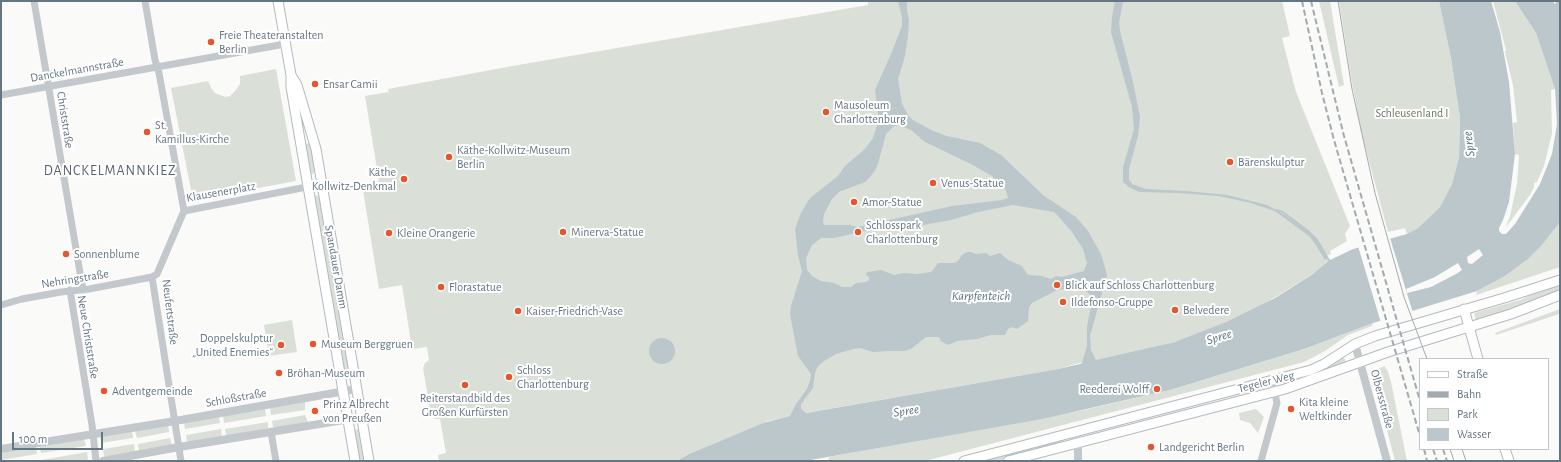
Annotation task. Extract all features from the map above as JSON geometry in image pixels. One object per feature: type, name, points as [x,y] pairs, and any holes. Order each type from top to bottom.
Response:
[{"type":"main road","name":"Spandauer Damm","points":[[278,1],[342,392],[355,461]]},
{"type":"main road","name":"Spandauer Damm","points":[[291,75],[297,85],[310,125],[322,184],[369,461]]},
{"type":"main road","name":"Tegeler Weg","points":[[966,461],[1311,370],[1324,364],[1355,344],[1375,336],[1560,280]]},
{"type":"main road","name":"Tegeler Weg","points":[[1008,461],[1274,392],[1310,381],[1360,362],[1511,314],[1560,296]]},
{"type":"main road","points":[[1464,309],[1478,358]]},
{"type":"main road","points":[[1505,450],[1509,461]]},
{"type":"street","name":"Christstraße","points":[[34,1],[83,290]]},
{"type":"street","name":"Klausenerplatz","points":[[145,1],[184,211],[322,184]]},
{"type":"street","points":[[157,66],[286,44]]},
{"type":"street","name":"Danckelmannstraße","points":[[1,95],[157,66]]},
{"type":"street","name":"Neufertstraße","points":[[180,461],[174,412],[152,277],[157,274],[184,211]]},
{"type":"street","name":"Nehringstraße","points":[[1,305],[22,299],[70,290],[83,290],[152,277]]},
{"type":"street","name":"Neue Christstraße","points":[[70,290],[96,461]]},
{"type":"street","name":"Olbersstraße","points":[[1355,344],[1387,461]]},
{"type":"street","points":[[1261,461],[1277,403],[1272,381]]},
{"type":"street","name":"Schloßstraße","points":[[1,449],[175,421],[357,389]]},
{"type":"street","points":[[103,461],[362,417]]},
{"type":"street","points":[[271,432],[276,461]]},
{"type":"street","points":[[1074,432],[1077,443],[1078,461]]},
{"type":"green space","name":"Schlosspark Charlottenburg","points":[[868,1],[1282,1],[1290,36],[1282,38],[1296,92],[1350,226],[1345,234],[1347,241],[1330,251],[1331,254],[1327,256],[1330,260],[1319,270],[1264,304],[1185,339],[1145,350],[1083,362],[1058,369],[805,413],[768,421],[689,454],[677,461],[439,461],[438,455],[446,453],[440,419],[435,419],[431,414],[423,368],[425,363],[429,360],[427,347],[412,349],[402,285],[379,289],[362,184],[379,181],[365,96],[389,92],[388,89],[518,65],[868,5]]},
{"type":"green space","points":[[1319,1],[1330,1],[1344,85],[1339,87]]},
{"type":"green space","name":"Schleusenland I","points":[[1339,1],[1439,1],[1451,58],[1460,118],[1459,157],[1452,184],[1440,207],[1418,228],[1407,234],[1405,228],[1388,232],[1361,131]]},
{"type":"green space","points":[[1493,1],[1515,1],[1536,33],[1555,89],[1551,90],[1552,133],[1544,166],[1537,182],[1534,183],[1534,187],[1530,195],[1506,227],[1517,184],[1519,155],[1515,154],[1513,123],[1517,122],[1513,85],[1505,52],[1506,50]]},
{"type":"green space","points":[[276,69],[296,181],[193,200],[171,88],[208,81],[215,93],[225,97],[230,96],[236,90],[240,84],[240,76]]},
{"type":"green space","points":[[310,143],[316,173],[311,174],[305,144]]},
{"type":"green space","points":[[320,195],[351,378],[345,379],[314,196]]},
{"type":"green space","points":[[1560,222],[1560,267],[1476,295],[1477,291],[1505,276],[1528,259],[1542,245]]},
{"type":"green space","points":[[1560,284],[1560,291],[1532,303],[1476,321],[1474,313],[1520,300],[1534,293]]},
{"type":"green space","points":[[1560,309],[1559,314],[1496,335],[1495,333]]},
{"type":"green space","points":[[292,320],[297,352],[269,356],[264,325]]},
{"type":"green space","points":[[1373,323],[1372,326],[1348,335],[1325,351],[1304,362],[925,461],[828,461],[829,457],[1084,410],[1170,390],[1304,349]]},
{"type":"green space","points":[[1343,354],[1346,363],[1285,386],[1284,381]]},
{"type":"green space","points":[[1385,366],[1391,382],[1407,461],[1395,461],[1372,373],[1373,371]]},
{"type":"green space","points":[[305,402],[305,410],[271,415],[270,408]]},
{"type":"green space","points":[[265,409],[266,416],[224,423],[223,416]]},
{"type":"green space","points":[[1256,409],[1264,417],[1258,433],[1250,423],[1240,420],[1239,413]]},
{"type":"green space","points":[[305,415],[308,422],[276,428],[273,427],[272,421]]},
{"type":"green space","points":[[219,417],[220,423],[185,429],[184,422]]},
{"type":"green space","points":[[268,422],[268,428],[266,428],[266,430],[226,436],[225,429]]},
{"type":"green space","points":[[168,425],[169,432],[137,438],[135,431]]},
{"type":"green space","points":[[221,429],[222,437],[187,443],[186,435]]},
{"type":"green space","points":[[359,429],[365,461],[359,461],[354,430]]},
{"type":"green space","points":[[132,431],[133,438],[101,443],[100,436]]},
{"type":"green space","points":[[170,438],[172,446],[139,451],[138,444]]},
{"type":"green space","points":[[84,439],[86,446],[41,453],[40,447]]},
{"type":"green space","points":[[1062,439],[1063,444],[997,461],[980,461]]},
{"type":"green space","points":[[134,444],[135,452],[104,457],[103,449]]},
{"type":"green space","points":[[36,447],[37,454],[1,460],[1,453]]},
{"type":"green space","points":[[87,452],[88,460],[42,461],[42,460]]},
{"type":"water","points":[[898,1],[907,1],[909,20],[908,35],[905,56],[898,79],[902,104],[908,115],[913,120],[933,131],[947,136],[980,143],[1001,155],[1043,195],[1076,217],[1088,231],[1101,254],[1107,275],[1090,336],[1091,350],[1096,360],[1175,342],[1226,322],[1275,298],[1313,274],[1330,260],[1353,249],[1407,234],[1418,228],[1440,207],[1452,184],[1459,157],[1460,118],[1451,58],[1439,1],[1491,1],[1500,32],[1509,82],[1515,154],[1509,202],[1499,228],[1499,231],[1502,234],[1506,234],[1515,224],[1540,184],[1552,154],[1557,124],[1555,89],[1536,33],[1515,1],[1552,1],[1555,4],[1557,1],[1560,1],[1560,222],[1542,245],[1528,259],[1505,276],[1477,291],[1373,323],[1304,349],[1170,390],[1042,419],[805,461],[677,461],[689,454],[763,423],[790,416],[796,404],[807,389],[811,374],[798,356],[790,314],[802,271],[798,255],[795,229],[801,213],[810,198],[838,176],[845,166],[865,149],[873,138],[879,119],[875,90],[902,26],[902,17]],"holes":[[[898,125],[911,130],[925,142],[992,176],[1006,190],[1008,198],[952,206],[858,227],[849,225],[824,225],[824,214],[832,199],[840,191],[865,182],[876,169],[886,134],[894,126]],[[1013,205],[1054,212],[1072,232],[1083,249],[1087,263],[1084,271],[1062,277],[1056,276],[1051,279],[1027,274],[1022,266],[1008,260],[1000,253],[990,256],[986,253],[976,254],[971,252],[967,252],[962,255],[958,261],[954,263],[938,263],[931,272],[917,274],[903,273],[894,275],[881,270],[867,272],[866,275],[869,277],[869,280],[866,282],[856,283],[851,287],[842,287],[834,283],[821,281],[812,276],[807,270],[806,258],[812,245],[821,238],[834,238],[865,231],[912,227],[951,220],[978,212]],[[1479,249],[1483,255],[1472,264],[1468,263],[1467,257]],[[1458,263],[1462,270],[1431,287],[1407,293],[1406,289],[1435,277]],[[1070,288],[1082,288],[1090,295],[1092,301],[1087,327],[1087,346],[1082,363],[1058,369],[806,413],[801,409],[801,404],[813,388],[815,373],[818,366],[836,354],[860,348],[873,352],[904,351],[911,349],[926,337],[939,337],[941,341],[948,345],[957,341],[977,339],[991,335],[1005,335],[1008,329],[1012,327],[1017,329],[1028,321],[1029,307],[1032,303],[1057,290]]]},
{"type":"water","points":[[1115,1],[1123,1],[1119,23],[1120,31],[1140,117],[1138,136],[1129,169],[1129,180],[1132,184],[1146,189],[1227,195],[1267,205],[1285,215],[1310,233],[1317,241],[1327,258],[1325,260],[1309,236],[1275,211],[1251,203],[1219,196],[1139,192],[1123,182],[1123,167],[1134,129],[1132,107],[1111,32]]},
{"type":"water","points":[[662,338],[671,342],[675,351],[671,360],[662,364],[653,360],[649,351],[653,342]]},
{"type":"pier","points":[[1390,238],[1413,313],[1381,323],[1358,246]]},
{"type":"waterway","points":[[1276,210],[1283,212],[1308,231],[1317,240],[1330,262]]},
{"type":"tram line","points":[[1338,1],[1352,89],[1375,193],[1404,297],[1427,358]]},
{"type":"tram line","points":[[1450,450],[1454,461]]},
{"type":"tram line","points":[[1462,450],[1466,461]]},
{"type":"railway","points":[[1302,1],[1334,140],[1419,433]]},
{"type":"railway","points":[[1311,1],[1344,136],[1419,398]]},
{"type":"railway","points":[[1424,450],[1427,461]]},
{"type":"railway","points":[[1433,450],[1437,461]]},
{"type":"railway","points":[[1443,450],[1447,461]]},
{"type":"place","name":"Freie Theateranstalten Berlin","points":[[211,42]]},
{"type":"place","name":"Ensar Camii","points":[[315,84]]},
{"type":"place","name":"Mausoleum Charlottenburg","points":[[826,112]]},
{"type":"place","name":"St. Kamillus-Kirche","points":[[147,132]]},
{"type":"place","name":"Käthe-Kollwitz-Museum Berlin","points":[[449,157]]},
{"type":"place","name":"Bärenskulptur","points":[[1230,162]]},
{"type":"place","name":"Käthe Kollwitz-Denkmal","points":[[404,179]]},
{"type":"place","name":"Venus-Statue","points":[[933,183]]},
{"type":"place","name":"Amor-Statue","points":[[854,202]]},
{"type":"place","name":"Minerva-Statue","points":[[563,232]]},
{"type":"place","name":"Schlosspark Charlottenburg","points":[[858,232]]},
{"type":"place","name":"Kleine Orangerie","points":[[389,233]]},
{"type":"place","name":"Sonnenblume","points":[[66,254]]},
{"type":"place","name":"Blick auf Schloss Charlottenburg","points":[[1057,285]]},
{"type":"place","name":"Florastatue","points":[[441,287]]},
{"type":"place","name":"Ildefonso-Gruppe","points":[[1063,302]]},
{"type":"place","name":"Belvedere","points":[[1175,310]]},
{"type":"place","name":"Kaiser-Friedrich-Vase","points":[[518,311]]},
{"type":"place","name":"Museum Berggruen","points":[[313,344]]},
{"type":"place","name":"Doppelskulptur „United Enemies“","points":[[281,345]]},
{"type":"place","name":"Bröhan-Museum","points":[[279,373]]},
{"type":"place","name":"Schloss Charlottenburg","points":[[509,377]]},
{"type":"place","name":"Reiterstandbild des Großen Kurfürsten","points":[[465,385]]},
{"type":"place","name":"Reederei Wolff","points":[[1157,389]]},
{"type":"place","name":"Adventgemeinde","points":[[104,391]]},
{"type":"place","name":"Kita kleine Weltkinder","points":[[1291,409]]},
{"type":"place","name":"Prinz Albrecht von Preußen","points":[[315,411]]},
{"type":"place","name":"Landgericht Berlin","points":[[1151,447]]},
{"type":"district","name":"DANCKELMANNKIEZ","points":[[110,171]]},
{"type":"water label","name":"Spree","points":[[1469,144]]},
{"type":"water label","name":"Karpfenteich","points":[[981,296]]},
{"type":"water label","name":"Spree","points":[[1219,337]]},
{"type":"water label","name":"Spree","points":[[906,411]]}]
